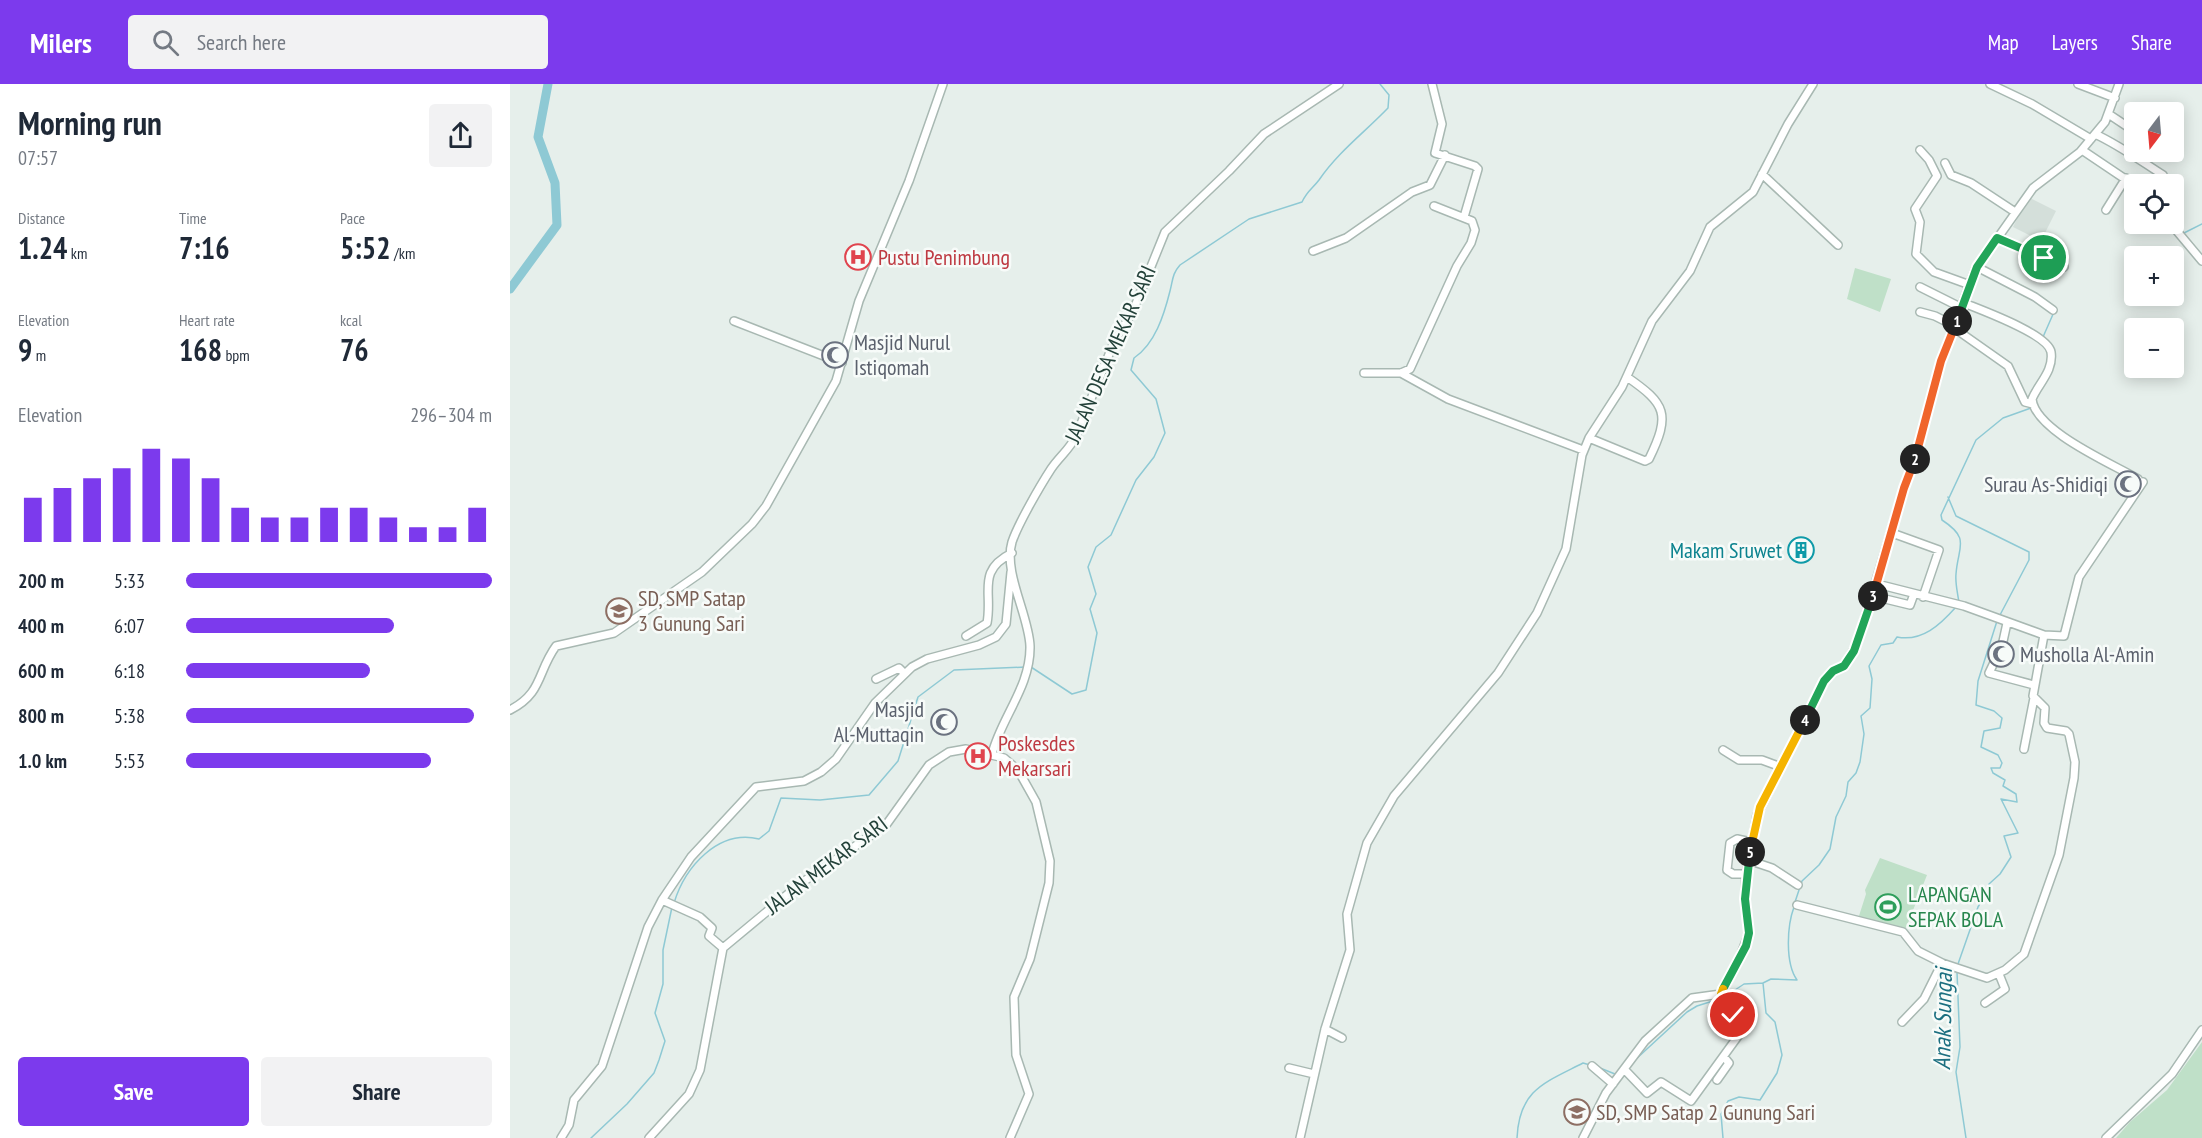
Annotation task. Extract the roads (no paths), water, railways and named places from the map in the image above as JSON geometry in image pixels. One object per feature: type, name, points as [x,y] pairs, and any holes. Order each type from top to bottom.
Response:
[{"type":"street","points":[[510,710],[527,700],[534,692],[556,646],[614,633],[702,572],[752,524],[795,456],[831,392],[842,363],[859,302],[909,181],[943,84]]},
{"type":"street","name":"JALAN DESA MEKAR SARI","points":[[992,754],[1019,693],[1028,660],[1029,637],[1012,564],[1012,542],[1045,480],[1076,436],[1114,342],[1133,311],[1165,231],[1264,134],[1339,84]]},
{"type":"street","points":[[1432,84],[1442,124],[1435,151],[1438,155],[1445,155],[1478,168],[1464,217]]},
{"type":"street","points":[[1300,1138],[1325,1029],[1350,953],[1347,914],[1371,834],[1394,796],[1498,673],[1537,613],[1566,549],[1583,450],[1589,438],[1627,377],[1652,321],[1690,271],[1710,227],[1753,192],[1813,84]]},
{"type":"street","points":[[1990,84],[2093,136],[2114,142],[2139,162],[2160,174]]},
{"type":"street","points":[[2078,84],[2115,98]]},
{"type":"street","points":[[1724,1000],[1749,933],[1745,899],[1746,874],[1760,807],[1824,681],[1833,671],[1844,666],[1854,651],[1877,584],[1941,361],[1977,267],[2037,183],[2082,150],[2109,116],[2119,84]]},
{"type":"street","points":[[2109,116],[2124,125]]},
{"type":"street","points":[[1920,150],[1929,160],[1937,176],[1915,209],[1920,222],[1915,243],[1916,254],[1934,272],[1970,285]]},
{"type":"street","points":[[2082,150],[2124,177]]},
{"type":"street","points":[[1313,251],[1346,238],[1412,192],[1430,185],[1445,155]]},
{"type":"street","points":[[1945,163],[1952,175],[1971,183],[2015,212]]},
{"type":"street","points":[[1762,174],[1838,245]]},
{"type":"street","points":[[2106,210],[2124,181]]},
{"type":"street","points":[[1401,373],[1412,367],[1457,266],[1471,243],[1475,227],[1464,217],[1434,206]]},
{"type":"street","points":[[2179,234],[2202,261]]},
{"type":"street","points":[[1997,238],[2064,267]]},
{"type":"street","points":[[1977,267],[2035,297],[2053,310]]},
{"type":"street","points":[[1877,584],[1965,606],[2044,635],[2064,636],[2079,577],[2140,480],[2066,439],[2042,417],[2033,404],[2033,396],[2048,370],[2050,349],[2025,329],[1920,287]]},
{"type":"street","points":[[1920,312],[1935,316],[1955,327],[2008,366],[2025,402],[2033,404]]},
{"type":"street","points":[[734,321],[842,363]]},
{"type":"street","points":[[1364,373],[1401,373],[1454,401],[1583,450]]},
{"type":"street","points":[[1589,438],[1645,461],[1649,459],[1662,424],[1661,410],[1650,393],[1627,377]]},
{"type":"street","points":[[1892,533],[1938,550],[1923,597]]},
{"type":"street","points":[[966,636],[987,623],[990,572],[996,561],[1011,553]]},
{"type":"street","points":[[561,1138],[569,1125],[574,1100],[602,1066],[648,927],[662,900],[691,857],[754,789],[770,783],[804,780],[821,772],[836,759],[875,703],[904,674],[927,658],[979,645],[1002,631],[1008,613],[1012,564]]},
{"type":"street","points":[[1873,596],[1910,605],[1914,594]]},
{"type":"street","points":[[2007,623],[2002,646],[1989,673],[2034,685]]},
{"type":"street","points":[[2024,749],[2044,635]]},
{"type":"street","points":[[876,679],[899,668],[904,674]]},
{"type":"street","points":[[1797,904],[1903,932],[1918,951],[1942,963],[1987,978],[1999,974],[2015,963],[2024,954],[2059,855],[2074,778],[2075,762],[2069,734],[2066,731],[2047,728],[2044,723],[2045,708],[2034,698]]},
{"type":"street","name":"JALAN MEKAR SARI","points":[[723,948],[800,884],[886,825],[918,778],[941,756],[966,749],[992,754],[1012,763],[1031,791],[1051,870],[1030,959],[1014,997],[1016,1055],[1029,1094],[1010,1138]]},
{"type":"street","points":[[1723,750],[1738,760],[1762,760],[1781,767]]},
{"type":"street","points":[[1746,874],[1733,874],[1726,870],[1730,843],[1737,839],[1751,842]]},
{"type":"street","points":[[1748,860],[1772,868],[1798,885]]},
{"type":"street","points":[[649,1138],[689,1094],[700,1070],[723,948],[709,936],[712,928],[704,920],[662,900]]},
{"type":"street","points":[[1902,1022],[1924,999],[1942,963]]},
{"type":"street","points":[[1984,1003],[2005,989],[1999,974]]},
{"type":"street","points":[[1583,1138],[1597,1108],[1645,1041],[1692,998],[1724,1000]]},
{"type":"street","points":[[1625,1071],[1647,1093],[1661,1082],[1691,1101],[1724,1057],[1741,1028],[1724,1000]]},
{"type":"street","points":[[1325,1029],[1342,1038]]},
{"type":"street","points":[[2106,1138],[2172,1074],[2202,1030]]},
{"type":"street","points":[[1717,1080],[1729,1063],[1724,1057]]},
{"type":"street","points":[[1592,1066],[1615,1081]]},
{"type":"street","points":[[1289,1068],[1314,1074]]},
{"type":"waterway","points":[[510,289],[557,225],[555,183],[538,137],[548,84]]},
{"type":"waterway","points":[[1031,667],[1072,694],[1086,690],[1097,633],[1090,609],[1096,594],[1088,567],[1096,547],[1111,535],[1136,480],[1154,457],[1165,433],[1156,399],[1131,370],[1134,358],[1148,345],[1158,328],[1175,271],[1180,265],[1249,219],[1302,202],[1335,160],[1388,108],[1389,95],[1380,84]]},
{"type":"waterway","points":[[2184,233],[2202,224]]},
{"type":"waterway","points":[[2043,337],[2054,312]]},
{"type":"waterway","points":[[1959,603],[1956,578],[1960,538],[1942,520],[1941,515],[1976,440],[2003,418],[2031,408]]},
{"type":"waterway","name":"Anak Sungai","points":[[1948,497],[1956,516],[2029,552],[2029,560],[2000,615]]},
{"type":"waterway","points":[[1795,902],[1802,881],[1819,865],[1830,849],[1836,817],[1846,796],[1848,782],[1856,773],[1860,762],[1864,734],[1861,716],[1870,708],[1872,679],[1869,666],[1881,645],[1893,643],[1897,637],[1915,637],[1930,631],[1956,607]]},
{"type":"waterway","name":"Anak Sungai","points":[[1958,964],[1978,907],[1989,884],[2000,874],[2011,857],[2004,836],[2018,833],[2001,799],[2017,802],[2016,794],[2003,786],[2005,780],[1993,773],[1991,768],[2000,768],[2002,763],[1998,755],[1981,747],[1984,731],[2000,728],[2002,718],[1994,711],[1976,705],[1978,681],[1997,621]]},
{"type":"waterway","points":[[674,903],[686,876],[705,854],[717,845],[730,840],[744,837],[759,839],[769,831],[781,798],[820,800],[869,795],[898,761],[918,697],[954,670],[1026,667]]},
{"type":"waterway","points":[[591,1138],[627,1104],[654,1073],[659,1060],[665,1041],[655,1013],[663,984],[663,950],[672,907]]},
{"type":"waterway","points":[[1723,1138],[1721,1114],[1728,1101],[1739,1097],[1760,1100],[1777,1073],[1782,1055],[1775,1022],[1766,1013],[1763,983],[1771,979],[1797,980],[1790,964],[1788,944],[1794,907]]},
{"type":"waterway","name":"Anak Sungai","points":[[1957,972],[1960,1047],[1956,1072],[1966,1138]]},
{"type":"waterway","points":[[1726,996],[1744,984],[1763,983]]},
{"type":"waterway","points":[[1635,1060],[1687,1012],[1719,999]]},
{"type":"waterway","points":[[1517,1138],[1519,1122],[1528,1098],[1557,1076],[1583,1063],[1590,1065]]},
{"type":"waterway","points":[[1600,1068],[1615,1074]]},
{"type":"place","name":"Pustu Penimbung","points":[[858,257]]},
{"type":"place","name":"Masjid Nurul Istiqomah","points":[[835,355]]},
{"type":"place","name":"Surau As-Shidiqi","points":[[2128,484]]},
{"type":"place","name":"Makam Sruwet","points":[[1801,550]]},
{"type":"place","name":"SD, SMP Satap 3 Gunung Sari","points":[[619,611]]},
{"type":"place","name":"Musholla Al-Amin","points":[[2001,654]]},
{"type":"place","name":"Masjid Al-Muttaqin","points":[[944,722]]},
{"type":"place","name":"Poskesdes Mekarsari","points":[[978,756]]},
{"type":"place","name":"LAPANGAN SEPAK BOLA","points":[[1888,907]]},
{"type":"place","name":"SD, SMP Satap 2 Gunung Sari","points":[[1577,1112]]}]
